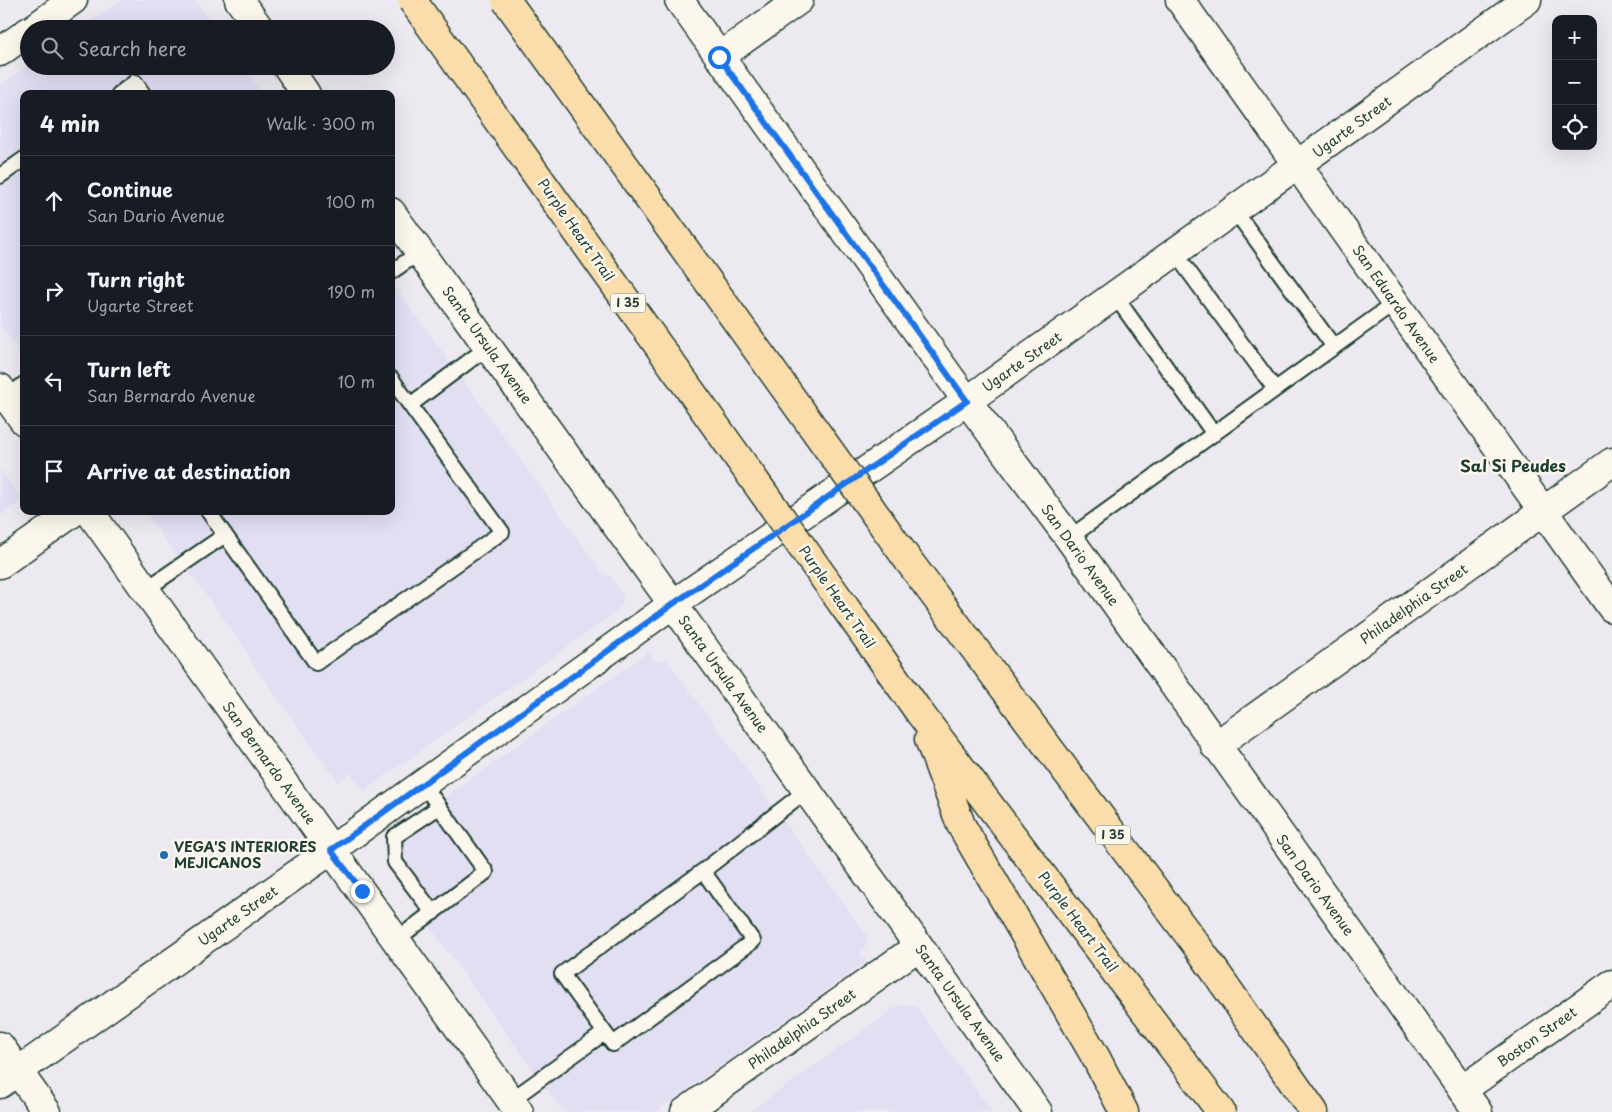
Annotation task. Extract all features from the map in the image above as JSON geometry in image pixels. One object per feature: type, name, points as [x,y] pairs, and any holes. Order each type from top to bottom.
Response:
[{"type":"highway","name":"Purple Heart Trail","points":[[412,0],[919,712],[1221,1112]]},
{"type":"highway","name":"I 35","points":[[506,0],[908,560],[1200,950],[1314,1112]]},
{"type":"highway","points":[[919,712],[961,825],[1095,1056],[1124,1112]]},
{"type":"highway","points":[[1200,950],[1334,1112]]},
{"type":"street","points":[[45,20],[73,0]]},
{"type":"street","points":[[239,0],[253,20]]},
{"type":"street","name":"San Dario Avenue","points":[[679,0],[967,401],[1068,538],[1478,1112]]},
{"type":"street","points":[[719,57],[799,0]]},
{"type":"street","name":"San Eduardo Avenue","points":[[1180,0],[1612,608]]},
{"type":"street","name":"Ugarte Street","points":[[9,1078],[331,850],[673,604],[967,401],[1115,296],[1527,0]]},
{"type":"street","points":[[0,52],[20,38]]},
{"type":"street","points":[[293,75],[303,90]]},
{"type":"street","name":"Santa Ursula Avenue","points":[[395,218],[1038,1112]]},
{"type":"street","points":[[10,390],[20,412]]},
{"type":"street","name":"Philadelphia Street","points":[[1215,746],[1612,462]]},
{"type":"street","points":[[0,564],[68,515]]},
{"type":"street","name":"San Bernardo Avenue","points":[[91,515],[515,1106]]},
{"type":"street","name":"Philadelphia Street","points":[[685,1112],[919,946]]},
{"type":"street","name":"Boston Street","points":[[1462,1090],[1612,984]]},
{"type":"street","points":[[0,1046],[9,1078],[47,1112]]},
{"type":"lane","points":[[124,90],[135,82],[140,90]]},
{"type":"lane","points":[[0,176],[20,162]]},
{"type":"lane","points":[[1235,210],[1334,347]]},
{"type":"lane","points":[[395,269],[420,252]]},
{"type":"lane","points":[[1175,253],[1275,389]]},
{"type":"lane","points":[[1115,296],[1214,434]]},
{"type":"lane","points":[[1068,538],[1395,303]]},
{"type":"lane","points":[[410,405],[488,346]]},
{"type":"lane","points":[[211,515],[316,663],[502,532],[395,384]]},
{"type":"lane","points":[[145,590],[225,536]]},
{"type":"lane","points":[[396,940],[486,872],[423,784]]},
{"type":"lane","points":[[703,871],[754,941],[613,1044],[562,974],[703,871],[807,790]]},
{"type":"lane","points":[[433,913],[395,862],[394,837],[439,807]]},
{"type":"lane","points":[[515,1106],[604,1032]]},
{"type":"shaded area","points":[[121,0],[195,0],[209,20],[93,20]]},
{"type":"shaded area","points":[[20,71],[20,75],[249,75],[260,90],[20,90],[20,352],[0,325],[0,85]]},
{"type":"shaded area","points":[[395,287],[604,575],[610,576],[622,593],[624,600],[615,613],[364,791],[351,773],[338,782],[251,661],[245,648],[147,515],[395,515]]},
{"type":"shaded area","points":[[0,469],[20,497],[20,501],[0,516]]},
{"type":"shaded area","points":[[648,652],[656,662],[667,660],[868,937],[860,953],[866,962],[656,1112],[563,1112],[389,870],[398,863],[398,831]]},
{"type":"shaded area","points":[[899,1005],[915,1005],[992,1112],[749,1112]]},
{"type":"place","name":"VEGA'S INTERIORES MEJICANOS","points":[[164,855]]},
{"type":"district","name":"Sal Si Peudes","points":[[1513,466]]},
{"type":"route","points":[[362,891],[331,850],[673,604],[967,401],[719,57]]}]
